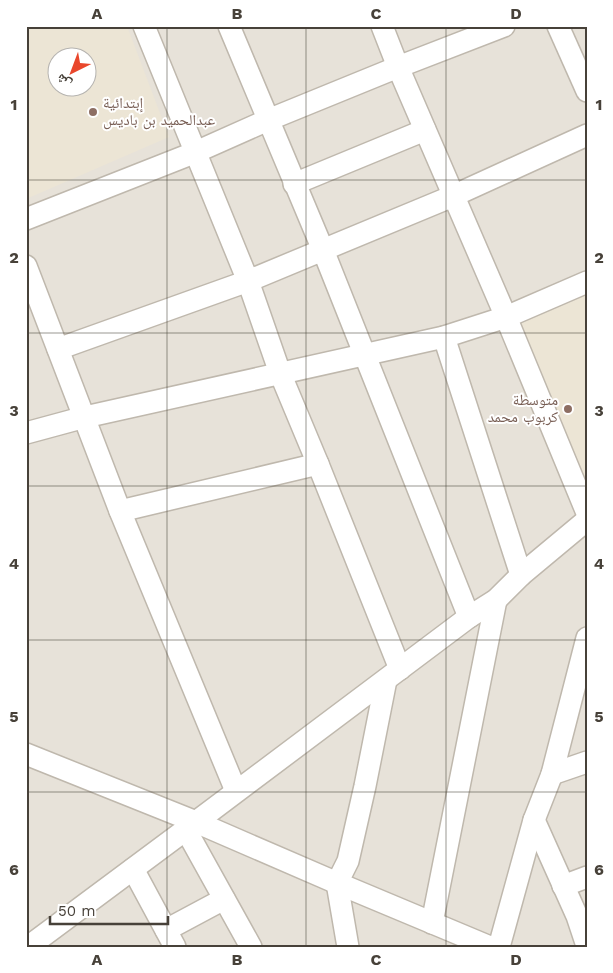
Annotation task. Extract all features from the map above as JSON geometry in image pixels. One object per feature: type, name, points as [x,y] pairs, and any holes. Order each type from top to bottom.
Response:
[{"type":"street","points":[[144,26],[248,281],[280,373],[318,464],[393,675],[348,861],[337,883],[348,947]]},
{"type":"street","points":[[229,26],[323,250],[469,617]]},
{"type":"street","points":[[382,26],[506,317],[587,514]]},
{"type":"street","points":[[26,219],[196,152],[268,120],[398,67],[504,26]]},
{"type":"street","points":[[558,26],[587,91]]},
{"type":"street","points":[[294,184],[425,130]]},
{"type":"street","points":[[58,349],[248,281],[453,196],[587,135]]},
{"type":"street","points":[[26,266],[120,511],[236,791]]},
{"type":"street","points":[[26,433],[85,417],[444,337],[506,317],[587,282]]},
{"type":"street","points":[[444,337],[522,575]]},
{"type":"street","points":[[120,511],[318,464]]},
{"type":"street","points":[[28,947],[469,617],[496,600],[522,575],[587,520]]},
{"type":"street","points":[[432,923],[496,600]]},
{"type":"street","points":[[499,947],[534,820],[552,774],[587,638]]},
{"type":"street","points":[[26,754],[191,826],[337,883],[490,947]]},
{"type":"street","points":[[552,774],[587,762]]},
{"type":"street","points":[[534,820],[577,916],[587,946]]},
{"type":"street","points":[[191,826],[224,899],[250,947]]},
{"type":"street","points":[[134,869],[171,939],[224,899]]},
{"type":"street","points":[[563,886],[587,877]]},
{"type":"shaded area","points":[[26,26],[587,26],[587,947],[26,947]]},
{"type":"shaded area","name":"إبتدائية عبدالحميد بن باديس","points":[[26,26],[127,26],[169,137],[26,199]]},
{"type":"shaded area","name":"متوسطة كربوب محمد","points":[[587,280],[587,504],[511,314]]},
{"type":"place","name":"إبتدائية عبدالحميد بن باديس","points":[[93,112]]},
{"type":"place","name":"متوسطة كربوب محمد","points":[[568,409]]}]
